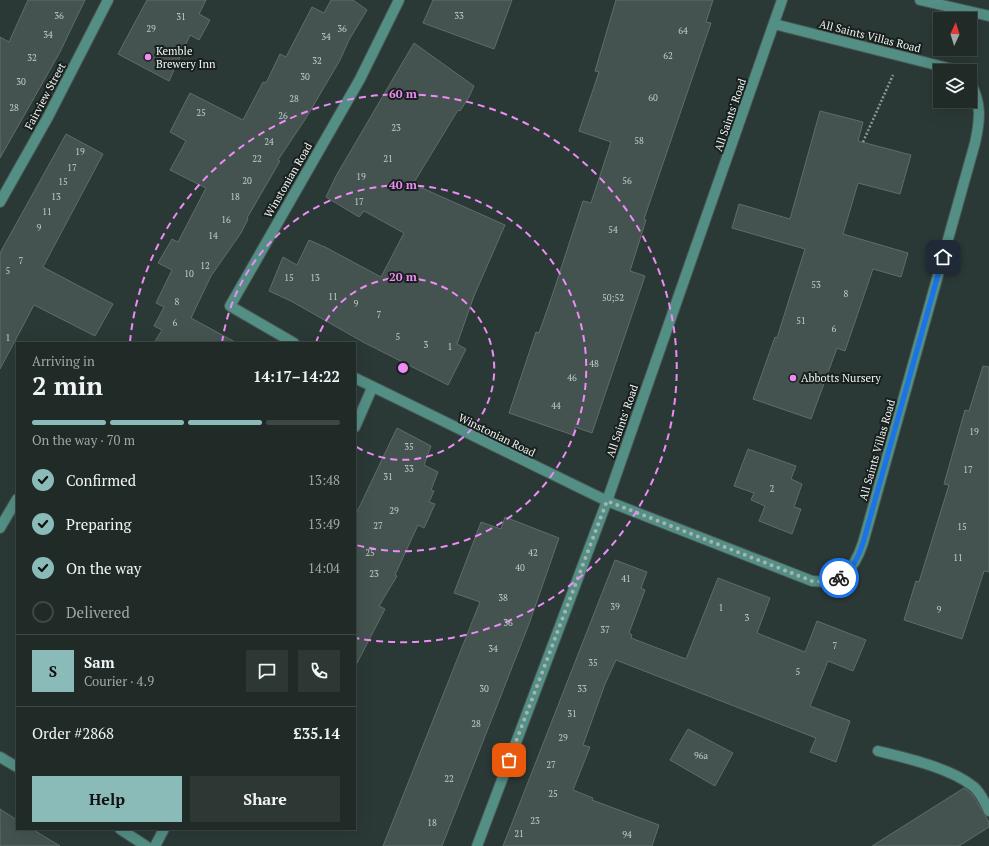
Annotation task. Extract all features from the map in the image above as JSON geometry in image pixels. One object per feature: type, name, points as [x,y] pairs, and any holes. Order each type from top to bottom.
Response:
[{"type":"street","name":"Fairview Street","points":[[0,202],[48,117],[108,0]]},
{"type":"street","name":"Winstonian Road","points":[[292,342],[230,306],[360,79],[399,0]]},
{"type":"street","name":"All Saints' Road","points":[[477,846],[607,501],[782,0]]},
{"type":"street","points":[[920,0],[989,16]]},
{"type":"street","name":"All Saints Villas Road","points":[[774,24],[933,64]]},
{"type":"street","name":"All Saints Villas Road","points":[[607,501],[812,581],[824,582],[837,579],[847,573],[854,564],[865,535],[979,127],[979,102],[977,98]]},
{"type":"street","name":"Winstonian Road","points":[[356,379],[372,388],[607,501]]},
{"type":"street","points":[[356,425],[372,388]]},
{"type":"street","points":[[0,528],[16,500]]},
{"type":"street","points":[[878,751],[911,759],[959,778],[978,791],[989,811]]},
{"type":"street","points":[[0,757],[16,766]]},
{"type":"street","points":[[122,830],[146,846]]},
{"type":"street","points":[[155,846],[163,830]]},
{"type":"path","points":[[863,142],[901,56]]},
{"type":"building","points":[[28,0],[85,0],[60,52],[0,158],[0,37],[9,42]]},
{"type":"building","points":[[147,0],[206,0],[199,14],[210,20],[199,40],[190,35],[169,81],[118,54]]},
{"type":"building","points":[[331,0],[353,0],[367,10],[306,118],[278,160],[280,161],[247,218],[248,219],[241,233],[211,276],[191,318],[235,342],[155,342],[162,330],[154,326],[164,307],[156,303],[172,270],[158,263],[172,239],[178,242],[206,188],[170,170],[186,141],[170,132],[190,93],[243,120],[263,82],[266,83],[280,54],[286,57],[312,7],[324,13]]},
{"type":"building","points":[[433,0],[512,0],[494,49],[423,23]]},
{"type":"building","points":[[616,0],[713,0],[706,22],[711,23],[644,219],[646,220],[630,271],[645,276],[592,433],[575,427],[573,435],[509,413],[536,332],[539,333],[553,293],[583,201],[591,203],[611,142],[579,131],[599,72],[595,71]]},
{"type":"building","points":[[414,43],[474,86],[469,97],[460,111],[458,110],[413,184],[505,225],[474,296],[457,344],[466,349],[448,385],[363,342],[291,301],[269,291],[283,257],[297,265],[309,240],[381,277],[404,233],[364,211],[359,217],[326,197],[336,176]]},
{"type":"building","points":[[820,111],[863,122],[858,141],[911,155],[900,194],[858,183],[843,234],[908,253],[901,277],[873,269],[845,351],[837,348],[811,419],[753,399],[775,337],[777,338],[805,249],[732,228],[739,204],[790,219]]},
{"type":"building","points":[[66,134],[103,154],[43,267],[113,304],[95,336],[34,305],[0,369],[0,253]]},
{"type":"building","points":[[983,366],[989,367],[989,572],[984,571],[962,639],[904,620],[916,581],[919,582],[949,485],[944,484],[965,410],[969,411]]},
{"type":"building","points":[[397,428],[431,446],[424,465],[438,472],[431,490],[434,491],[429,502],[435,504],[424,528],[418,525],[395,575],[397,576],[379,606],[385,609],[356,665],[356,514]]},
{"type":"building","points":[[748,449],[796,466],[791,479],[802,484],[794,507],[801,509],[792,534],[759,521],[765,506],[751,500],[754,493],[734,486]]},
{"type":"building","points":[[505,517],[559,538],[529,624],[442,846],[383,846],[480,602],[454,593],[481,522],[501,529]]},
{"type":"building","points":[[615,560],[647,572],[641,588],[645,590],[629,633],[632,635],[631,638],[686,659],[718,578],[770,598],[757,633],[805,652],[817,621],[866,640],[853,671],[828,661],[810,706],[850,721],[836,762],[810,752],[816,738],[616,660],[605,684],[583,745],[590,747],[573,790],[593,798],[592,800],[659,825],[652,846],[503,846]]},
{"type":"building","points":[[688,729],[733,753],[715,786],[670,760]]},
{"type":"building","points":[[964,788],[972,794],[989,822],[989,827],[959,846],[872,846]]},
{"type":"building","points":[[0,809],[16,819],[16,830],[34,830],[60,846],[0,846]]},
{"type":"way so far","points":[[509,760],[607,501],[812,581],[824,582],[839,578]]},
{"type":"place","name":"Kemble Brewery Inn","points":[[148,57]]},
{"type":"place","name":"Abbotts Nursery","points":[[793,378]]},
{"type":"route","points":[[839,578],[847,573],[860,554],[943,257]]}]
